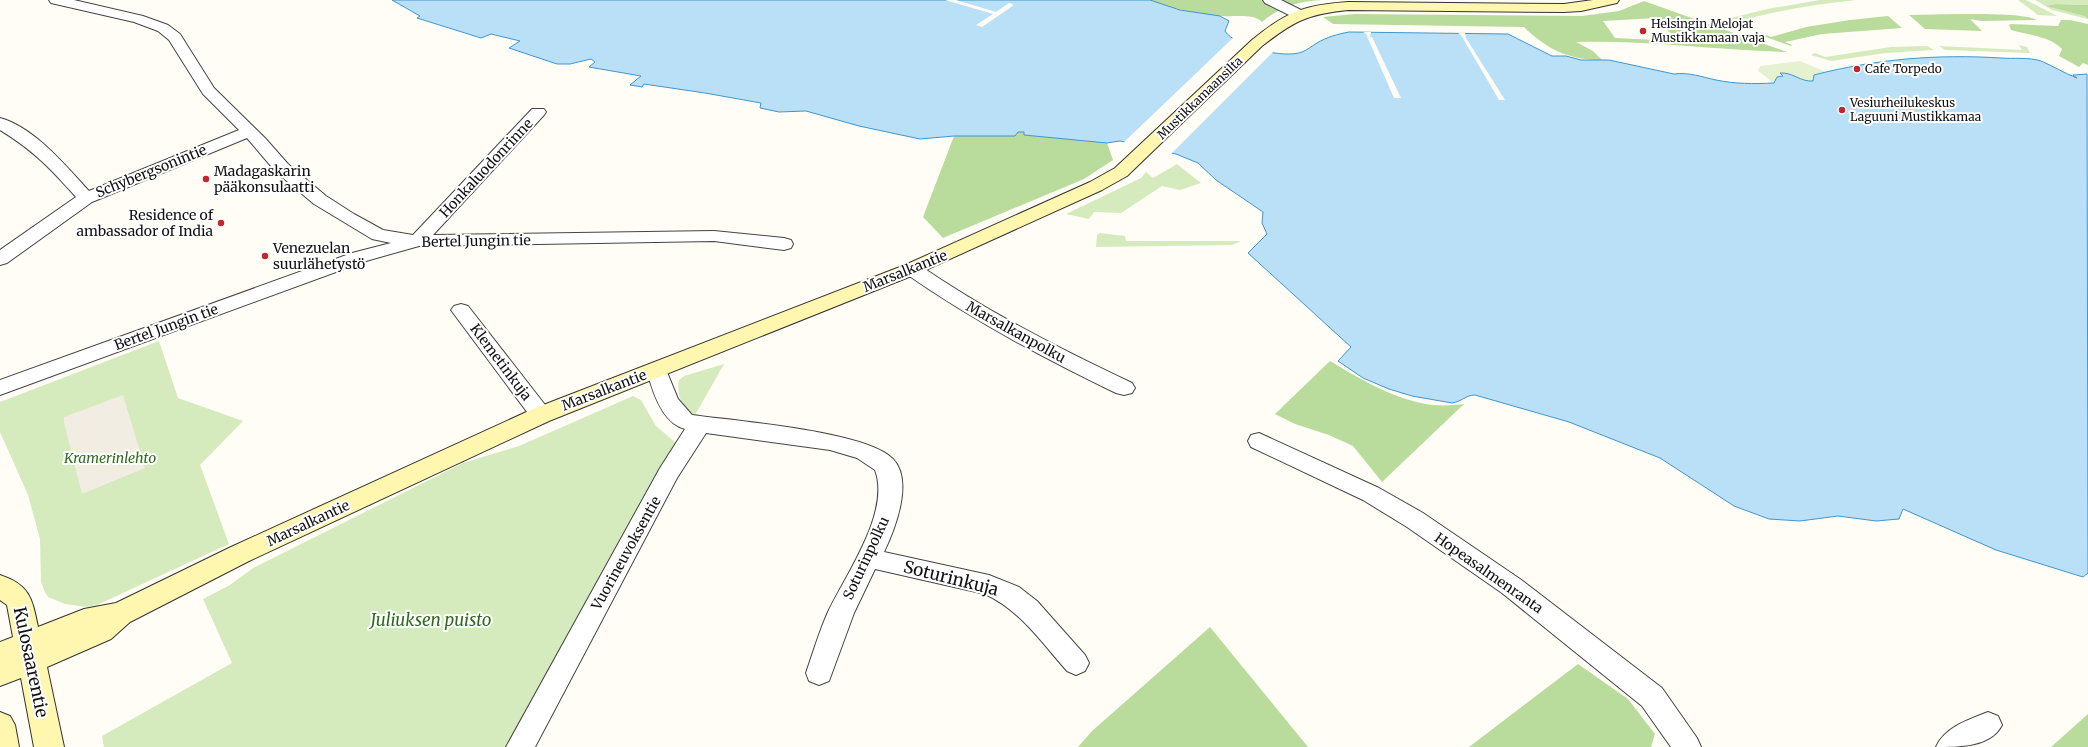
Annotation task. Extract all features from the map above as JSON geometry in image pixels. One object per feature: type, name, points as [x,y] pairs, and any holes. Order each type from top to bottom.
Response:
[{"type":"street","points":[[56,0],[138,19],[163,28],[175,37],[208,91],[248,132],[259,141],[282,168],[320,200],[378,235],[418,241]]},
{"type":"street","points":[[1270,0],[1298,14]]},
{"type":"street","name":"Mustikkamaansilta","points":[[1096,186],[1120,172],[1142,153],[1257,43],[1281,24],[1298,14],[1316,9],[1348,6],[1564,8],[1581,7],[1612,0]]},
{"type":"street","name":"Honkaluodonrinne","points":[[418,241],[538,112]]},
{"type":"street","points":[[0,123],[30,141],[52,160],[86,198]]},
{"type":"street","name":"Schybergsonintie","points":[[0,259],[86,198],[248,132]]},
{"type":"street","name":"Marsalkantie","points":[[30,653],[101,630],[120,614],[255,548],[541,415],[912,269],[1096,186]]},
{"type":"street","name":"Bertel Jungin tie","points":[[0,388],[359,257],[418,241],[714,236],[784,244]]},
{"type":"street","name":"Marsalkanpolku","points":[[912,269],[952,297],[1047,351],[1124,388]]},
{"type":"street","name":"Klemetinkuja","points":[[461,310],[541,415]]},
{"type":"street","points":[[657,370],[666,395],[681,419],[698,425]]},
{"type":"street","name":"Soturinpolku","points":[[698,425],[830,442],[865,452],[885,464],[892,484],[889,509],[868,558],[837,622],[819,673]]},
{"type":"street","name":"Vuorineuvoksentie","points":[[520,747],[668,474],[698,425]]},
{"type":"street","name":"Hopeasalmenranta","points":[[1259,441],[1371,494],[1415,520],[1511,586],[1652,697],[1688,747]]},
{"type":"street","name":"Soturinkuja","points":[[868,558],[989,585],[1010,594],[1028,609],[1076,663]]},
{"type":"street","name":"Kulosaarentie","points":[[0,586],[16,596],[30,653],[49,747]]},
{"type":"street","points":[[0,656],[30,653]]},
{"type":"street","points":[[0,674],[30,653]]},
{"type":"street","points":[[0,725],[4,747]]},
{"type":"street","points":[[1950,747],[1957,740],[1988,725]]},
{"type":"green space","points":[[1150,0],[1323,0],[1298,3],[1275,12],[1262,22],[1249,16],[1214,16],[1195,13]]},
{"type":"green space","points":[[1820,0],[1857,0],[1810,6],[1764,15],[1733,23],[1740,26],[1737,27],[1712,18],[1723,20],[1767,9]]},
{"type":"green space","points":[[2018,0],[2026,0],[2057,16],[2038,15]]},
{"type":"green space","points":[[2035,0],[2088,0],[2088,5],[2055,4],[2047,6],[2084,16],[2087,19],[2052,10]]},
{"type":"green space","points":[[1644,1],[1787,52],[1629,42],[1576,42],[1593,51],[1602,60],[1590,60],[1569,56],[1550,48],[1524,27],[1333,24],[1323,17],[1355,14],[1582,16],[1619,11]],"holes":[[[1656,18],[1678,41],[1615,38],[1603,21]]]},
{"type":"green space","points":[[2055,4],[2088,5],[2088,19],[2084,16],[2046,6]]},
{"type":"green space","points":[[1909,15],[2011,15],[2037,20],[1981,21],[1970,19],[1982,31],[1925,29]]},
{"type":"green space","points":[[1888,16],[1902,28],[1822,34],[1785,42],[1792,45],[1791,46],[1760,35],[1761,33],[1771,37],[1806,27]]},
{"type":"green space","points":[[2061,20],[2070,20],[2088,24],[2088,65],[2083,63],[2079,67],[2059,56],[2062,49],[2051,41],[2038,36],[2011,30],[2009,25],[2058,26]]},
{"type":"green space","points":[[2019,45],[2027,47],[2030,53],[1945,50],[1939,46],[2022,50]]},
{"type":"green space","points":[[1927,46],[1934,50],[1886,53],[1831,61],[1811,55],[1815,53],[1825,57],[1891,47]]},
{"type":"green space","points":[[1800,61],[1826,72],[1914,136],[1774,83],[1758,71],[1760,66]]},
{"type":"green space","points":[[1018,132],[1024,132],[1024,135],[1107,143],[1113,160],[1084,179],[943,238],[923,217],[954,136],[1015,136]]},
{"type":"green space","points":[[1177,164],[1201,183],[1180,190],[1162,186],[1121,213],[1094,212],[1089,219],[1066,214],[1141,178],[1146,172],[1153,178]]},
{"type":"green space","points":[[1100,233],[1125,236],[1126,241],[1241,241],[1232,245],[1096,247],[1097,235]]},
{"type":"green space","name":"Kramerinlehto","points":[[159,341],[178,398],[243,421],[200,465],[229,544],[97,605],[87,607],[65,604],[48,597],[41,582],[40,539],[28,495],[0,432],[0,402]]},
{"type":"green space","points":[[1330,361],[1367,382],[1405,399],[1433,405],[1464,404],[1382,482],[1353,446],[1329,435],[1295,424],[1275,414]]},
{"type":"green space","points":[[724,364],[695,415],[690,413],[683,406],[679,396],[679,380],[684,376]]},
{"type":"green space","name":"Juliuksen puisto","points":[[633,396],[641,400],[656,426],[676,443],[506,747],[104,747],[102,736],[232,663],[203,599],[230,585],[253,568],[463,463],[519,446]]},
{"type":"green space","points":[[1210,627],[1308,747],[1078,747],[1092,731]]},
{"type":"green space","points":[[1578,664],[1628,699],[1655,734],[1651,747],[1469,747]]},
{"type":"green space","points":[[2088,714],[2088,747],[2051,747]]},
{"type":"shaded area","points":[[123,395],[145,468],[82,494],[64,417]]},
{"type":"water","points":[[392,0],[1150,0],[1180,10],[1220,16],[1229,21],[1225,31],[1230,37],[1249,47],[1272,53],[1284,54],[1302,52],[1325,39],[1349,32],[1508,34],[1552,56],[1566,56],[1581,60],[1609,60],[1674,74],[1690,74],[1716,80],[1752,84],[1774,83],[1777,77],[1783,76],[1780,73],[1813,81],[1814,75],[1860,65],[1930,57],[2031,59],[2041,61],[2077,78],[2073,75],[2087,74],[2088,573],[2083,577],[1996,550],[1903,509],[1899,519],[1876,521],[1838,516],[1800,521],[1769,519],[1734,506],[1660,458],[1569,422],[1475,395],[1452,403],[1412,396],[1389,389],[1363,378],[1338,361],[1351,347],[1248,253],[1267,234],[1262,223],[1263,212],[1216,180],[1198,163],[1176,154],[1120,141],[1107,143],[1024,135],[1024,132],[1018,132],[1015,136],[954,136],[920,139],[859,126],[806,111],[779,112],[760,108],[761,103],[644,84],[642,87],[630,85],[641,76],[589,67],[595,62],[591,59],[570,64],[557,64],[509,48],[520,41],[491,34],[481,38],[417,18],[420,16]]},
{"type":"pier","points":[[945,0],[956,0],[996,12],[1009,3],[1014,5],[982,27],[976,25],[993,14]]},
{"type":"pier","points":[[1363,32],[1371,32],[1370,37],[1372,37],[1401,98],[1394,98],[1366,34]]},
{"type":"pier","points":[[1458,33],[1465,33],[1466,38],[1505,100],[1499,100],[1461,35]]},
{"type":"pier","points":[[1234,37],[1238,40],[1274,51],[1170,155],[1122,144]]},
{"type":"place","name":"Helsingin Melojat Mustikkamaan vaja","points":[[1643,31]]},
{"type":"place","name":"Cafe Torpedo","points":[[1857,69]]},
{"type":"place","name":"Vesiurheilukeskus Laguuni Mustikkamaa","points":[[1842,110]]},
{"type":"place","name":"Madagaskarin pääkonsulaatti","points":[[206,179]]},
{"type":"place","name":"Residence of ambassador of India","points":[[221,223]]},
{"type":"place","name":"Venezuelan suurlähetystö","points":[[265,256]]}]
